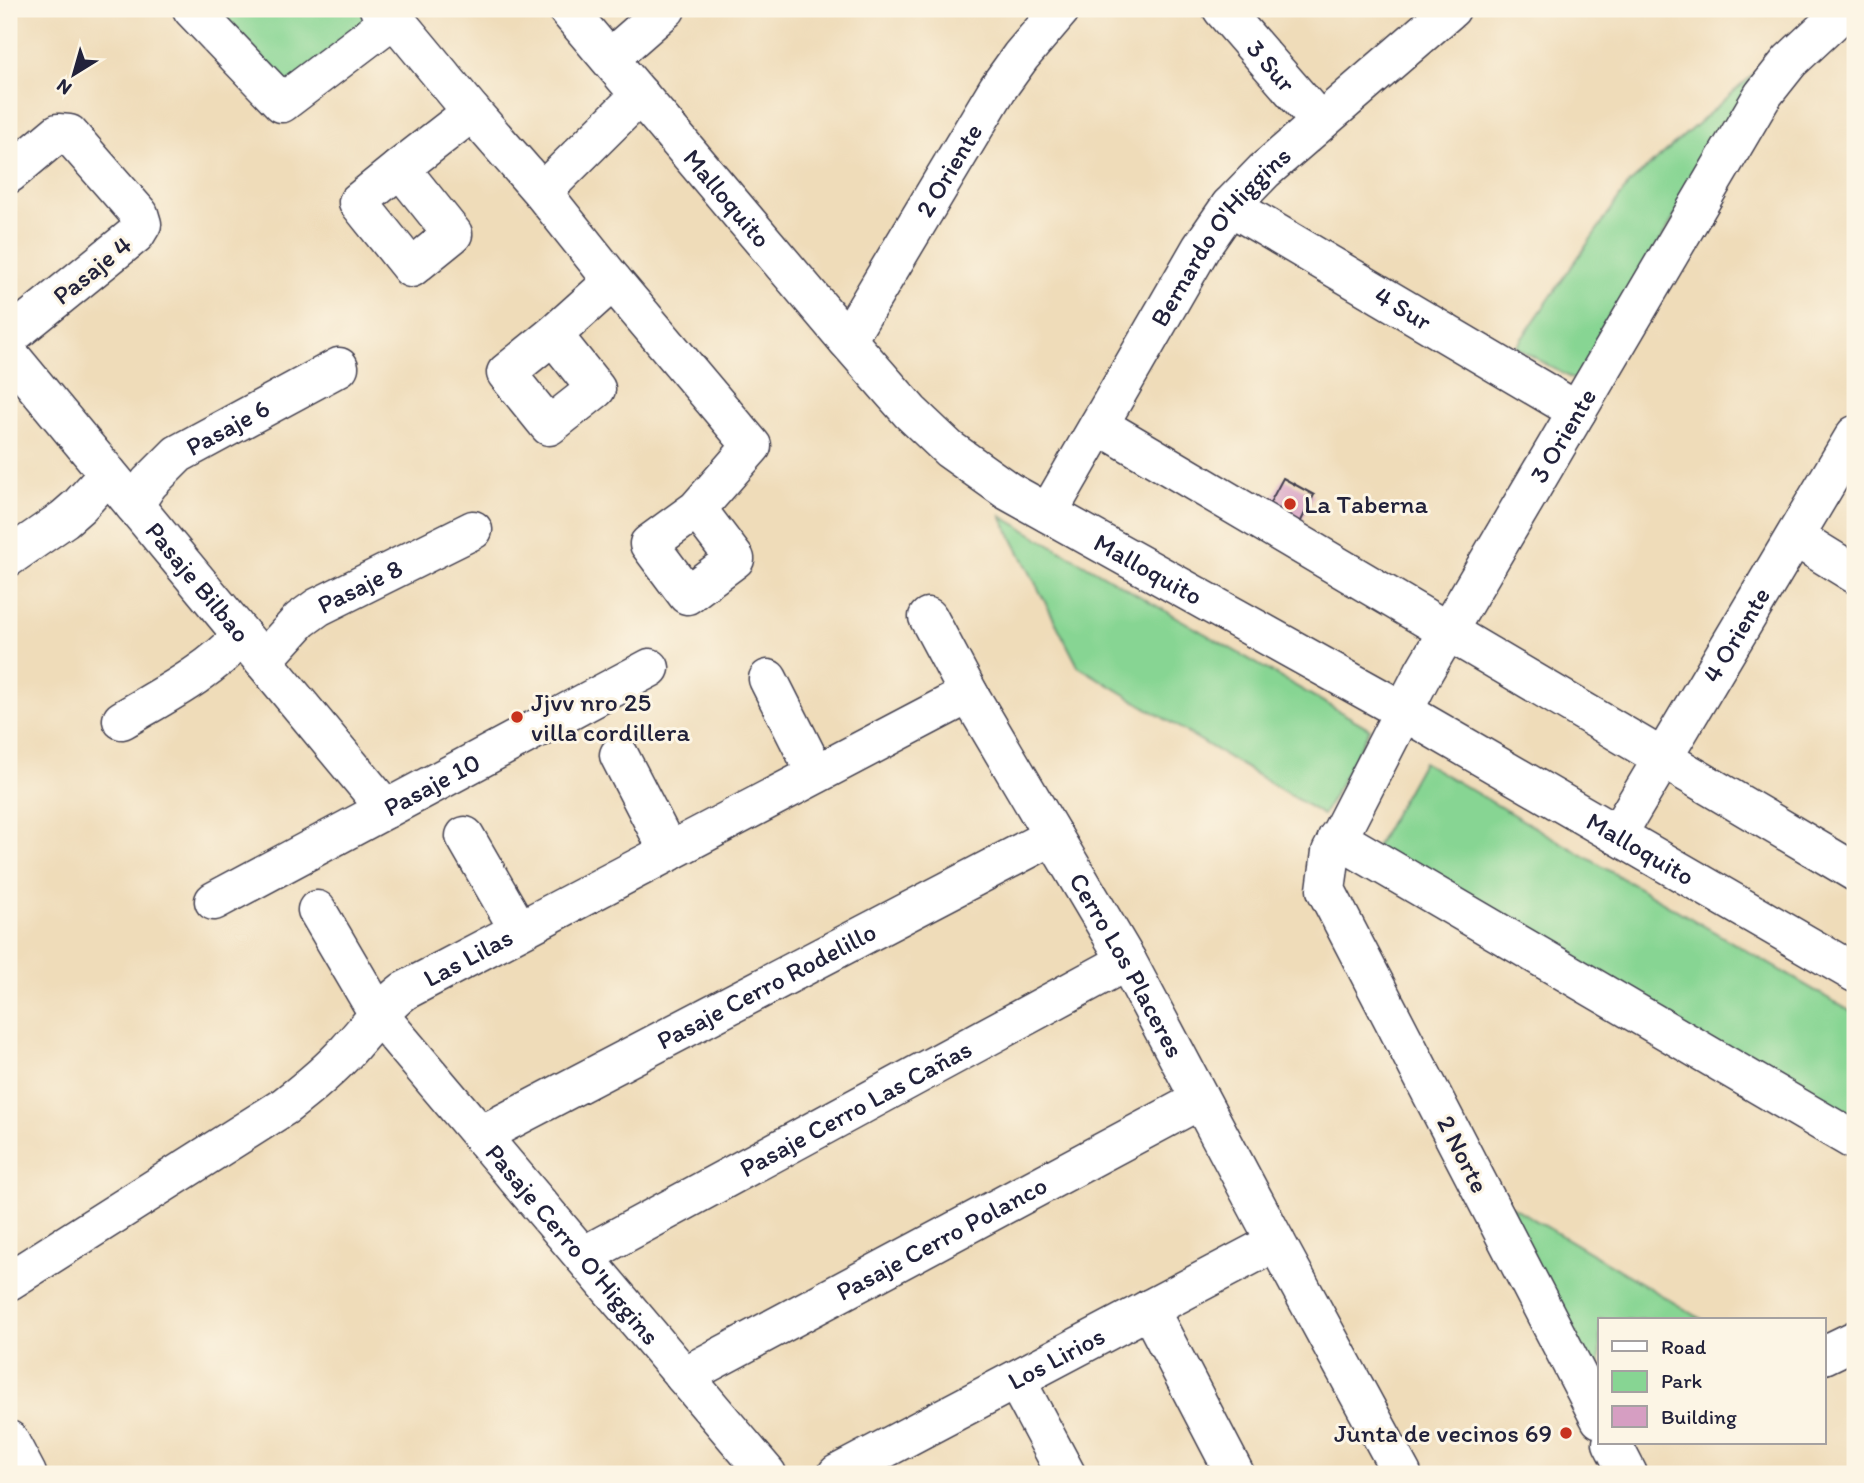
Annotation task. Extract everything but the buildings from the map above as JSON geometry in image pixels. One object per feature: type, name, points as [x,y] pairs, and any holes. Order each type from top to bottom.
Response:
[{"type":"street","points":[[192,9],[282,103],[387,13],[542,192],[752,446],[697,509]]},
{"type":"street","name":"Malloquito","points":[[567,9],[847,340],[910,412],[949,449],[1008,491],[1403,711],[1855,973]]},
{"type":"street","points":[[610,58],[666,9]]},
{"type":"street","name":"2 Oriente","points":[[847,340],[998,88],[1061,9]]},
{"type":"street","name":"3 Sur","points":[[1222,9],[1320,122]]},
{"type":"street","name":"Bernardo O'Higgins","points":[[1048,513],[1200,248],[1230,206],[1264,171],[1451,9]]},
{"type":"street","name":"3 Oriente","points":[[1326,890],[1331,852],[1337,838],[1403,711],[1763,95],[1790,61],[1846,9]]},
{"type":"street","points":[[542,192],[640,95]]},
{"type":"street","points":[[400,168],[472,112]]},
{"type":"street","name":"Pasaje 4","points":[[9,174],[58,133],[63,133],[74,138],[139,214],[142,224],[136,234],[9,337]]},
{"type":"street","name":"4 Sur","points":[[1230,206],[1577,411]]},
{"type":"street","points":[[553,335],[613,281]]},
{"type":"street","name":"Pasaje Bilbao","points":[[9,355],[386,809]]},
{"type":"street","name":"Pasaje 6","points":[[134,505],[149,483],[178,454],[339,367]]},
{"type":"street","points":[[1099,425],[1855,872]]},
{"type":"street","name":"4 Oriente","points":[[1617,835],[1855,435]]},
{"type":"street","points":[[9,557],[64,519],[108,474]]},
{"type":"street","name":"Pasaje 8","points":[[122,720],[197,676],[218,660],[252,649],[318,607],[473,530]]},
{"type":"street","points":[[1795,537],[1855,574]]},
{"type":"street","name":"Cerro Los Placeres","points":[[928,617],[969,694],[1127,961],[1402,1474]]},
{"type":"street","name":"Pasaje 10","points":[[214,901],[650,668]]},
{"type":"street","points":[[768,679],[817,774]]},
{"type":"street","name":"Las Lilas","points":[[9,1281],[285,1106],[326,1072],[378,1014],[412,986],[969,694]]},
{"type":"street","points":[[619,755],[669,852]]},
{"type":"street","points":[[465,835],[519,930]]},
{"type":"street","name":"Pasaje Cerro Rodelillo","points":[[481,1135],[1053,836]]},
{"type":"street","points":[[1337,838],[1855,1141]]},
{"type":"street","name":"2 Norte","points":[[1326,890],[1598,1415]]},
{"type":"street","name":"Pasaje Cerro O'Higgins","points":[[317,909],[378,1014],[766,1474]]},
{"type":"street","name":"Pasaje Cerro Las Cañas","points":[[583,1256],[1127,961]]},
{"type":"street","name":"Pasaje Cerro Polanco","points":[[684,1376],[1200,1100]]},
{"type":"street","name":"Los Lirios","points":[[837,1474],[895,1461],[1016,1380],[1276,1242]]},
{"type":"street","points":[[1149,1309],[1235,1474]]},
{"type":"street","points":[[1826,1354],[1855,1340]]},
{"type":"street","points":[[1016,1380],[1066,1474]]},
{"type":"street","points":[[9,1440],[27,1474]]},
{"type":"green space","points":[[209,9],[356,9],[373,19],[284,87]]},
{"type":"green space","points":[[1762,67],[1578,382],[1516,347],[1629,184]]},
{"type":"green space","points":[[1001,516],[1370,729],[1323,815],[1078,666]]},
{"type":"green space","points":[[1423,762],[1855,1014],[1855,1128],[1373,852]]},
{"type":"green space","points":[[1505,1202],[1700,1318],[1598,1318],[1598,1393]]},
{"type":"place","name":"La Taberna","points":[[1290,504]]},
{"type":"place","name":"Jjvv nro 25 villa cordillera","points":[[517,717]]},
{"type":"place","name":"Junta de vecinos 69","points":[[1566,1433]]}]
